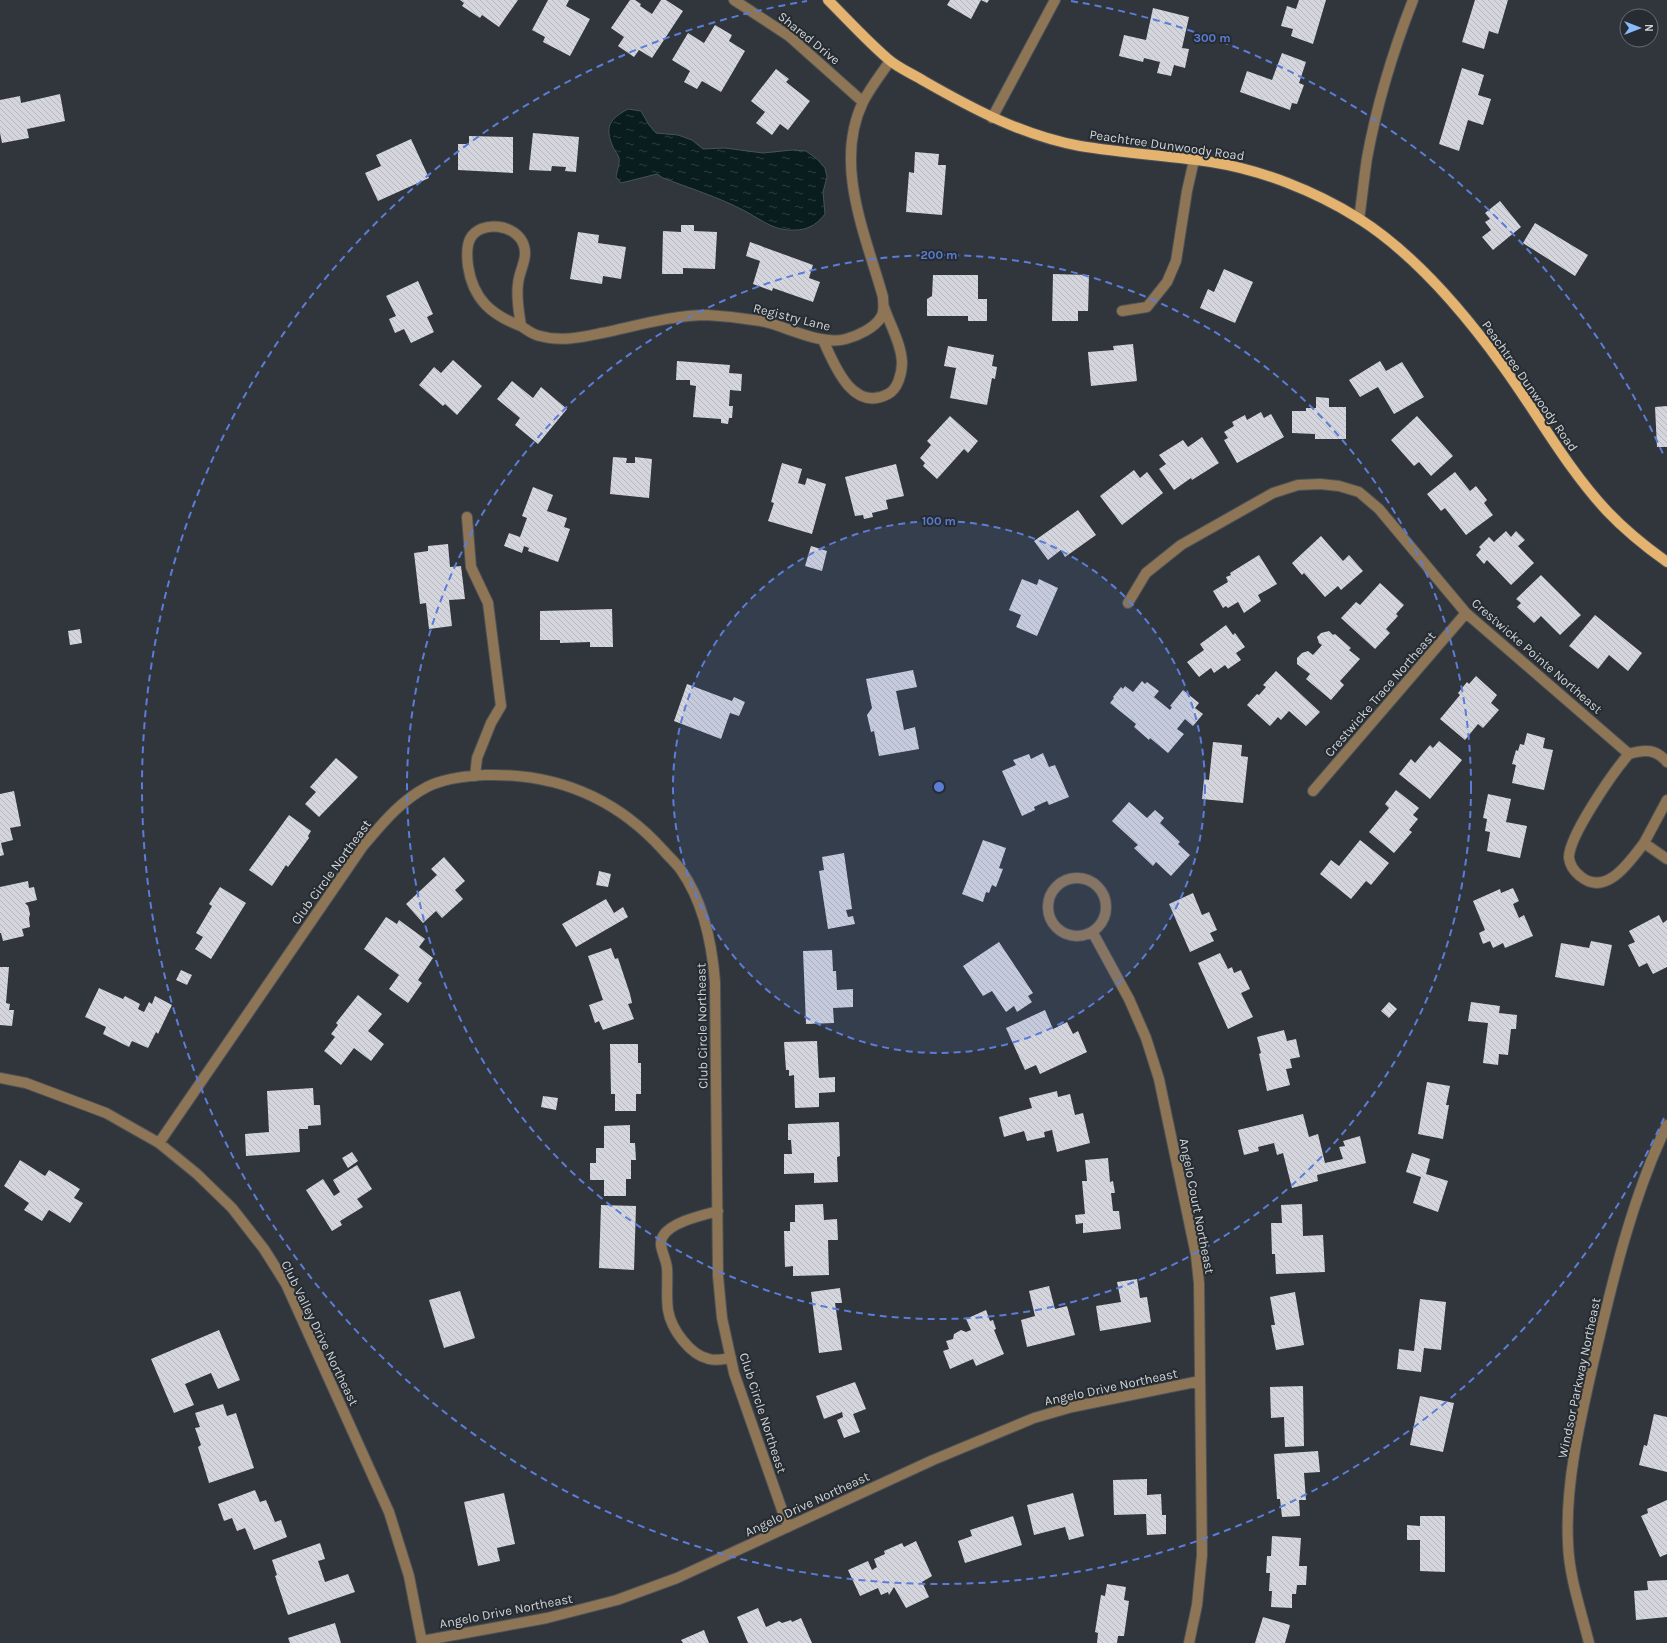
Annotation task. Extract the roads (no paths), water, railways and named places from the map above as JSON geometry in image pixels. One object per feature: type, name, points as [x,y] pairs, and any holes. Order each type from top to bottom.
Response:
[{"type":"main road","name":"Peachtree Dunwoody Road","points":[[828,0],[890,61],[949,96],[992,118],[1034,134],[1078,145],[1194,160],[1253,172],[1308,191],[1359,219],[1409,257],[1456,307],[1502,364],[1580,480],[1607,512],[1639,542],[1667,562]]},
{"type":"street","name":"Shared Drive","points":[[734,0],[789,36],[864,102]]},
{"type":"street","points":[[992,118],[1055,0]]},
{"type":"street","points":[[1359,219],[1367,158],[1381,95],[1400,33],[1413,0]]},
{"type":"street","points":[[822,340],[841,377],[855,392],[864,398],[871,399],[889,394],[896,386],[901,374],[902,362],[900,350],[884,306],[883,297],[859,218],[852,174],[852,150],[855,126],[864,102],[890,61]]},
{"type":"street","points":[[1122,311],[1147,308],[1167,282],[1176,262],[1187,191],[1194,160]]},
{"type":"street","name":"Registry Lane","points":[[521,326],[517,297],[518,282],[526,254],[524,244],[516,233],[507,228],[494,226],[483,229],[474,234],[468,247],[467,259],[472,284],[478,296],[491,311],[538,336],[573,338],[679,318],[706,315],[761,321],[822,340],[834,341],[846,339],[873,326],[882,317],[884,306]]},
{"type":"street","name":"Crestwicke Pointe Northeast","points":[[1128,603],[1146,572],[1181,546],[1273,493],[1298,486],[1320,484],[1339,486],[1359,492],[1378,509],[1466,613],[1629,754]]},
{"type":"street","points":[[467,518],[471,567],[488,602],[501,706],[491,723],[477,758],[475,776]]},
{"type":"street","name":"Crestwicke Trace Northeast","points":[[1313,791],[1466,613]]},
{"type":"street","points":[[1667,762],[1661,755],[1642,750],[1629,754],[1616,769],[1572,842],[1569,859],[1575,872],[1585,881],[1598,883],[1612,879],[1644,842],[1667,800]]},
{"type":"street","name":"Club Circle Northeast","points":[[159,1143],[363,846],[385,820],[410,797],[428,787],[444,781],[475,776],[506,775],[533,778],[560,784],[586,793],[610,805],[649,835],[684,875],[697,898],[709,934],[715,982],[718,1276],[722,1318],[734,1373],[788,1527]]},
{"type":"street","points":[[1644,842],[1667,859]]},
{"type":"street","points":[[1073,878],[1083,878],[1092,882],[1103,892],[1106,901],[1104,921],[1093,932],[1079,937],[1065,935],[1057,929],[1050,919],[1048,903],[1053,891],[1063,881],[1073,878]]},
{"type":"street","name":"Angelo Court Northeast","points":[[1093,932],[1129,999],[1146,1038],[1159,1079],[1196,1255],[1199,1283],[1202,1555],[1197,1604],[1188,1643]]},
{"type":"street","name":"Club Valley Drive Northeast","points":[[0,1078],[26,1084],[106,1113],[159,1143],[197,1174],[232,1208],[264,1249],[286,1284],[389,1512],[410,1576],[422,1642]]},
{"type":"street","name":"Windsor Parkway Northeast","points":[[1589,1643],[1571,1570],[1568,1544],[1567,1513],[1578,1429],[1613,1279],[1642,1186],[1667,1125]]},
{"type":"street","points":[[718,1211],[674,1226],[664,1234],[660,1243],[667,1266],[669,1312],[671,1320],[685,1345],[707,1358],[719,1360],[730,1358]]},
{"type":"street","name":"Angelo Drive Northeast","points":[[422,1642],[548,1618],[617,1600],[678,1578],[933,1460],[1034,1418],[1072,1407],[1200,1381]]},
{"type":"water","points":[[628,109],[641,111],[649,125],[656,133],[678,135],[692,140],[703,149],[725,148],[763,153],[792,150],[806,151],[817,159],[825,168],[827,177],[823,192],[825,214],[813,225],[805,229],[788,230],[770,225],[724,201],[663,178],[657,174],[621,183],[616,177],[619,158],[610,140],[609,128],[610,124],[617,116]]}]
